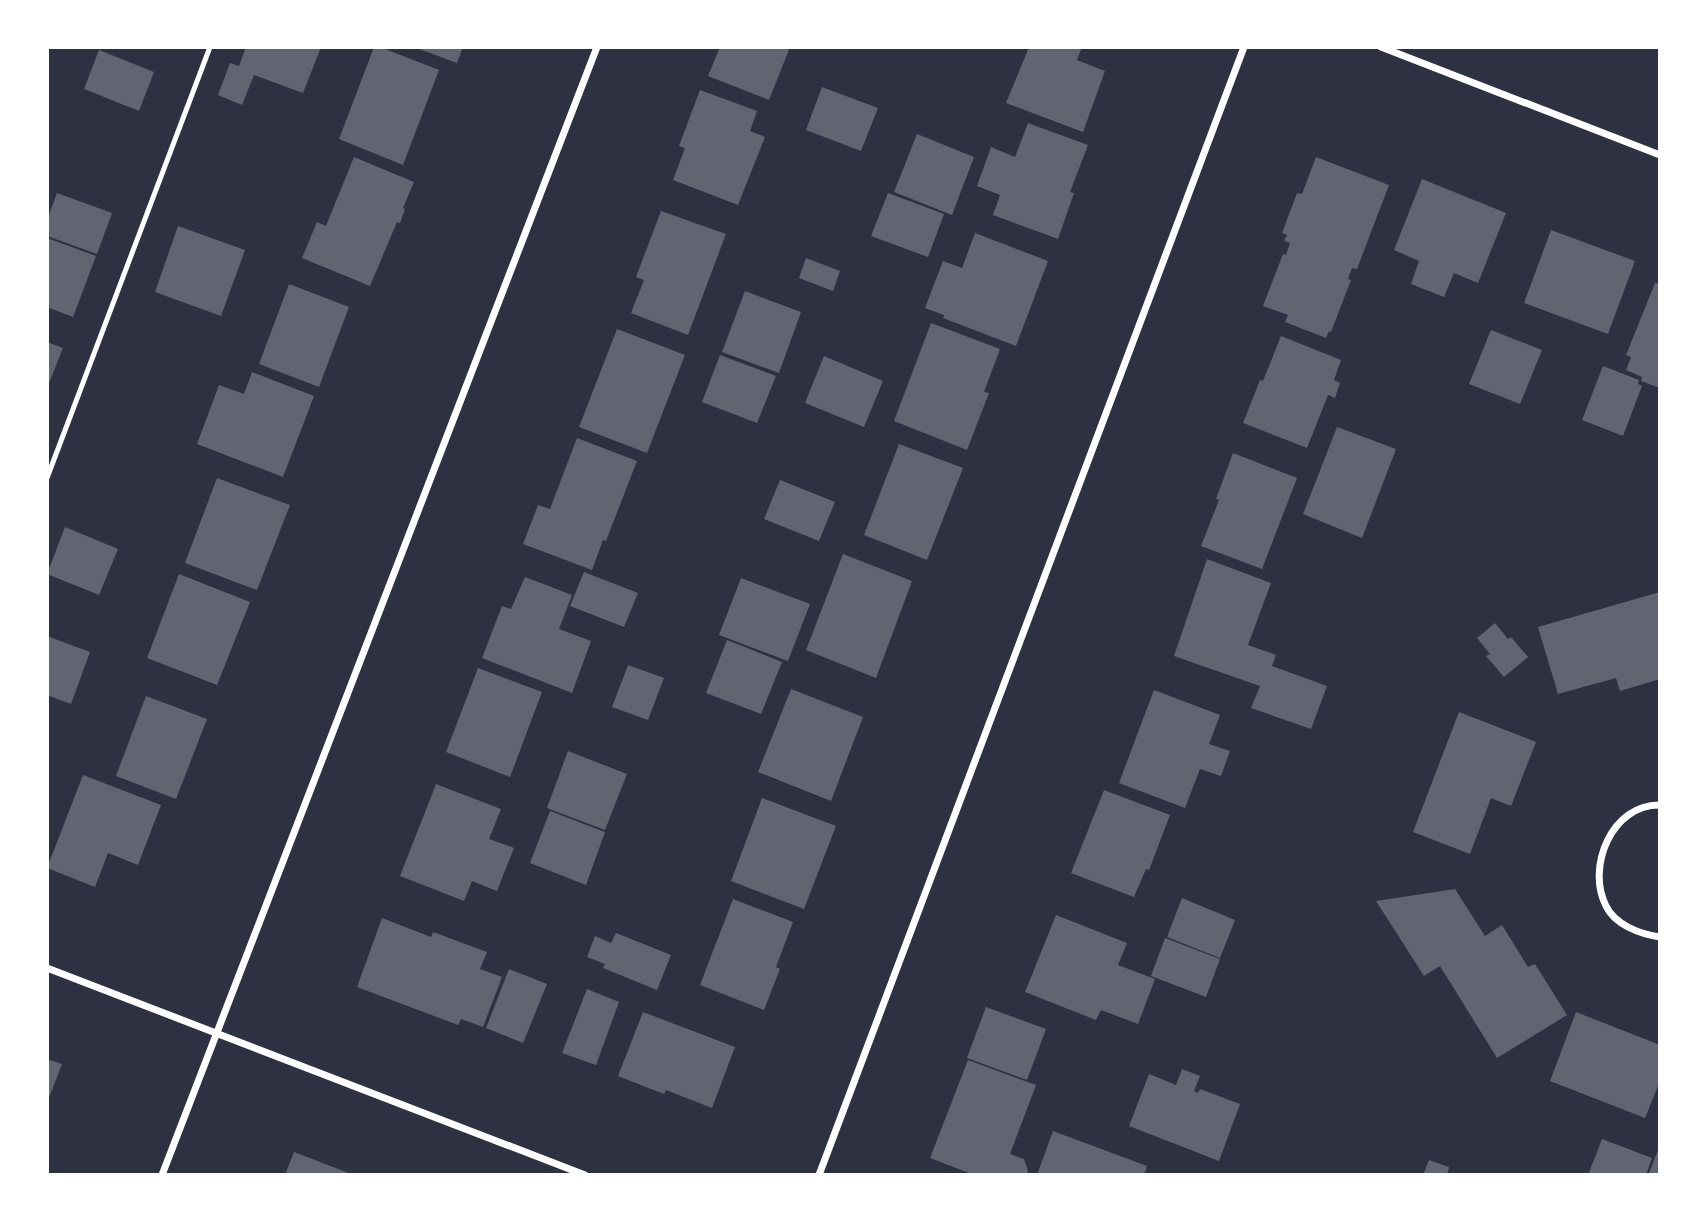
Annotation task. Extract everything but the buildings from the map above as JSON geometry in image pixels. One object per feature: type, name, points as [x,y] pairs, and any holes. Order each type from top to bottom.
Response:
[{"type":"street","points":[[162,1175],[597,47]]},
{"type":"street","points":[[819,1175],[1244,47]]},
{"type":"street","points":[[1381,47],[1660,155]]},
{"type":"street","points":[[1660,805],[1652,805],[1625,817],[1608,837],[1600,860],[1598,884],[1606,908],[1626,926],[1660,937]]},
{"type":"street","points":[[47,968],[585,1175]]},
{"type":"lane","points":[[47,478],[210,47]]}]
